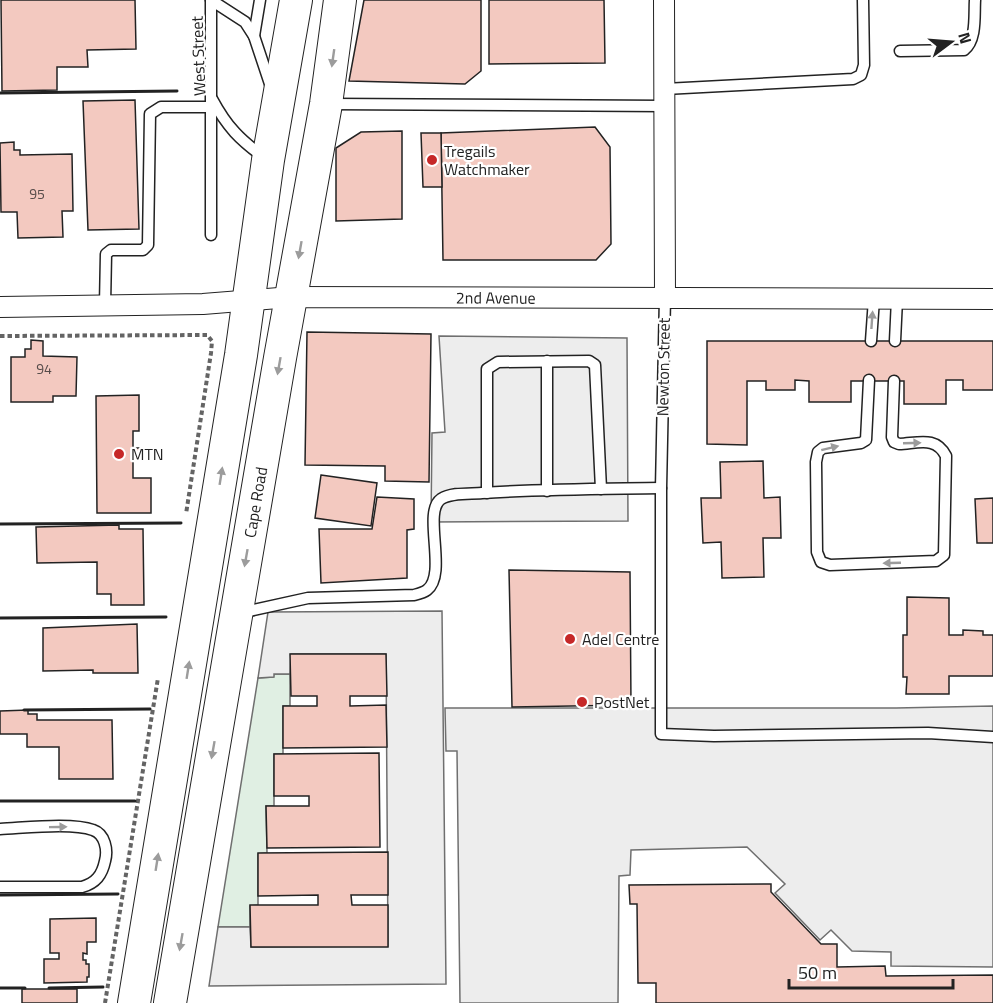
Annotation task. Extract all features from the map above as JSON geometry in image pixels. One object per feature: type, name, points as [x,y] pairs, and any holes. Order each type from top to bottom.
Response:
[{"type":"main road","points":[[134,1003],[248,301],[268,160],[296,0]]},
{"type":"main road","name":"Cape Road","points":[[170,1003],[326,104],[340,0]]},
{"type":"street","name":"Newton Street","points":[[664,0],[665,297]]},
{"type":"street","name":"2nd Avenue","points":[[0,307],[203,304],[291,297],[993,299]]},
{"type":"lane","points":[[211,0],[239,16],[254,36],[277,106]]},
{"type":"lane","name":"West Street","points":[[211,0],[211,102],[230,129],[244,143],[268,160]]},
{"type":"lane","points":[[254,36],[261,0]]},
{"type":"lane","points":[[326,104],[665,97],[853,79],[861,75],[864,65],[863,0]]},
{"type":"lane","points":[[900,51],[964,50],[969,46],[972,38],[975,0]]},
{"type":"lane","points":[[105,305],[106,254],[111,250],[143,250],[148,245],[150,114],[160,107],[211,102],[211,235]]},
{"type":"lane","name":"Newton Street","points":[[665,297],[661,488],[661,734],[714,736],[928,734],[993,737]]},
{"type":"lane","points":[[871,341],[874,298]]},
{"type":"lane","points":[[895,341],[897,299]]},
{"type":"lane","points":[[547,361],[547,491]]},
{"type":"lane","points":[[487,492],[487,369],[498,362],[589,361],[595,365],[601,489]]},
{"type":"lane","points":[[869,380],[866,440],[861,443],[824,447],[818,452],[816,462],[817,552],[821,562],[830,565],[936,561],[944,555],[946,456],[936,443],[899,444],[894,442],[892,437],[894,381]]},
{"type":"lane","points":[[237,614],[308,598],[414,595],[425,591],[432,584],[436,557],[435,506],[441,499],[451,495],[661,488]]},
{"type":"lane","points":[[0,829],[74,827],[94,830],[106,844],[107,857],[102,872],[93,884],[82,887],[0,887]]},
{"type":"path","points":[[0,336],[207,335],[212,341],[211,353],[185,516]]},
{"type":"path","points":[[105,1003],[159,677]]},
{"type":"green space","points":[[274,674],[290,674],[290,706],[283,706],[283,754],[274,754],[274,806],[266,806],[267,853],[258,854],[258,905],[250,906],[250,927],[218,927],[258,678],[273,677]]},
{"type":"shaded area","points":[[439,336],[627,338],[628,521],[431,522],[432,433],[445,432]]},
{"type":"shaded area","points":[[442,611],[446,984],[209,986],[218,927],[250,927],[251,947],[388,946],[386,654],[291,654],[290,674],[274,674],[274,677],[258,678],[268,612]]},
{"type":"shaded area","points":[[993,706],[993,967],[891,966],[891,952],[852,951],[831,930],[820,940],[775,893],[785,884],[747,847],[631,850],[630,875],[619,876],[618,1003],[460,1003],[457,751],[446,751],[445,708]]},
{"type":"building","points":[[1,0],[135,0],[136,49],[87,50],[88,67],[57,67],[57,90],[2,91]]},
{"type":"building","points":[[364,0],[481,0],[481,71],[465,84],[349,81]]},
{"type":"building","points":[[489,0],[604,0],[605,63],[489,64]]},
{"type":"building","points":[[135,100],[139,229],[88,230],[83,101]]},
{"type":"building","points":[[595,127],[610,147],[611,244],[596,260],[443,260],[441,133]]},
{"type":"building","points":[[402,131],[402,219],[336,221],[336,148],[361,132]]},
{"type":"building","name":"Tregails Watchmaker","points":[[421,133],[441,133],[442,187],[423,187]]},
{"type":"building","points":[[14,142],[14,150],[20,150],[20,155],[72,154],[73,211],[62,211],[63,237],[18,238],[17,212],[1,212],[0,143]]},
{"type":"building","points":[[307,332],[431,334],[429,482],[385,481],[385,466],[305,465]]},
{"type":"building","points":[[31,340],[43,341],[43,356],[77,357],[76,396],[53,396],[53,402],[11,402],[11,357],[25,357],[25,349],[31,349]]},
{"type":"building","points":[[707,341],[993,341],[993,390],[963,390],[963,380],[946,380],[946,404],[904,404],[904,381],[851,381],[851,402],[809,402],[809,381],[795,380],[795,390],[766,390],[766,381],[747,381],[747,445],[707,444]]},
{"type":"building","name":"MTN","points":[[139,395],[139,431],[133,431],[133,448],[141,448],[141,459],[133,459],[133,478],[151,478],[151,513],[97,513],[96,396]]},
{"type":"building","points":[[763,461],[764,498],[780,497],[781,538],[763,538],[764,577],[722,578],[721,542],[703,543],[701,498],[721,498],[720,462]]},
{"type":"building","points":[[321,475],[377,483],[371,526],[315,518]]},
{"type":"building","points":[[377,497],[414,499],[414,529],[407,530],[407,578],[321,583],[319,529],[372,529]]},
{"type":"building","points":[[993,498],[993,543],[977,543],[975,499]]},
{"type":"building","points":[[119,525],[119,529],[143,529],[144,605],[111,605],[111,594],[97,594],[97,562],[37,563],[36,527]]},
{"type":"building","name":"Adel Centre","points":[[509,570],[630,572],[631,705],[512,707]]},
{"type":"building","points":[[907,597],[949,598],[949,635],[963,635],[963,630],[983,631],[983,635],[993,635],[993,676],[949,676],[949,694],[906,694],[907,677],[903,677],[903,635],[907,635]]},
{"type":"building","points":[[137,624],[138,673],[93,673],[93,670],[43,671],[43,628]]},
{"type":"building","points":[[290,654],[386,654],[387,696],[350,696],[350,706],[386,705],[387,747],[283,748],[283,706],[317,706],[317,696],[291,696]]},
{"type":"building","points":[[28,710],[28,714],[37,714],[37,720],[112,720],[113,779],[59,779],[59,747],[27,747],[27,734],[0,734],[0,711]]},
{"type":"building","points":[[379,753],[380,847],[267,848],[266,806],[309,806],[309,796],[274,796],[274,754]]},
{"type":"building","points":[[388,852],[388,895],[351,895],[352,905],[388,905],[388,947],[251,947],[250,905],[318,905],[318,895],[258,896],[258,853]]},
{"type":"building","points":[[771,884],[771,892],[821,944],[837,944],[837,967],[885,966],[886,976],[993,975],[993,1003],[656,1003],[656,983],[638,983],[637,904],[630,904],[629,885]]},
{"type":"building","points":[[96,918],[96,942],[87,942],[87,954],[83,953],[83,960],[89,964],[87,982],[44,983],[44,959],[59,959],[59,953],[50,953],[50,919]]},
{"type":"building","points":[[22,989],[77,989],[77,1003],[22,1003]]},
{"type":"wall","points":[[0,93],[177,91]]},
{"type":"wall","points":[[0,524],[181,523]]},
{"type":"wall","points":[[0,618],[166,617]]},
{"type":"wall","points":[[24,710],[150,709]]},
{"type":"wall","points":[[0,801],[135,801]]},
{"type":"wall","points":[[0,895],[118,894]]},
{"type":"wall","points":[[49,988],[103,987]]},
{"type":"wall","points":[[0,988],[25,988]]},
{"type":"place","name":"Tregails Watchmaker","points":[[432,160]]},
{"type":"place","name":"MTN","points":[[119,454]]},
{"type":"place","name":"Adel Centre","points":[[570,639]]},
{"type":"place","name":"PostNet","points":[[582,702]]}]
